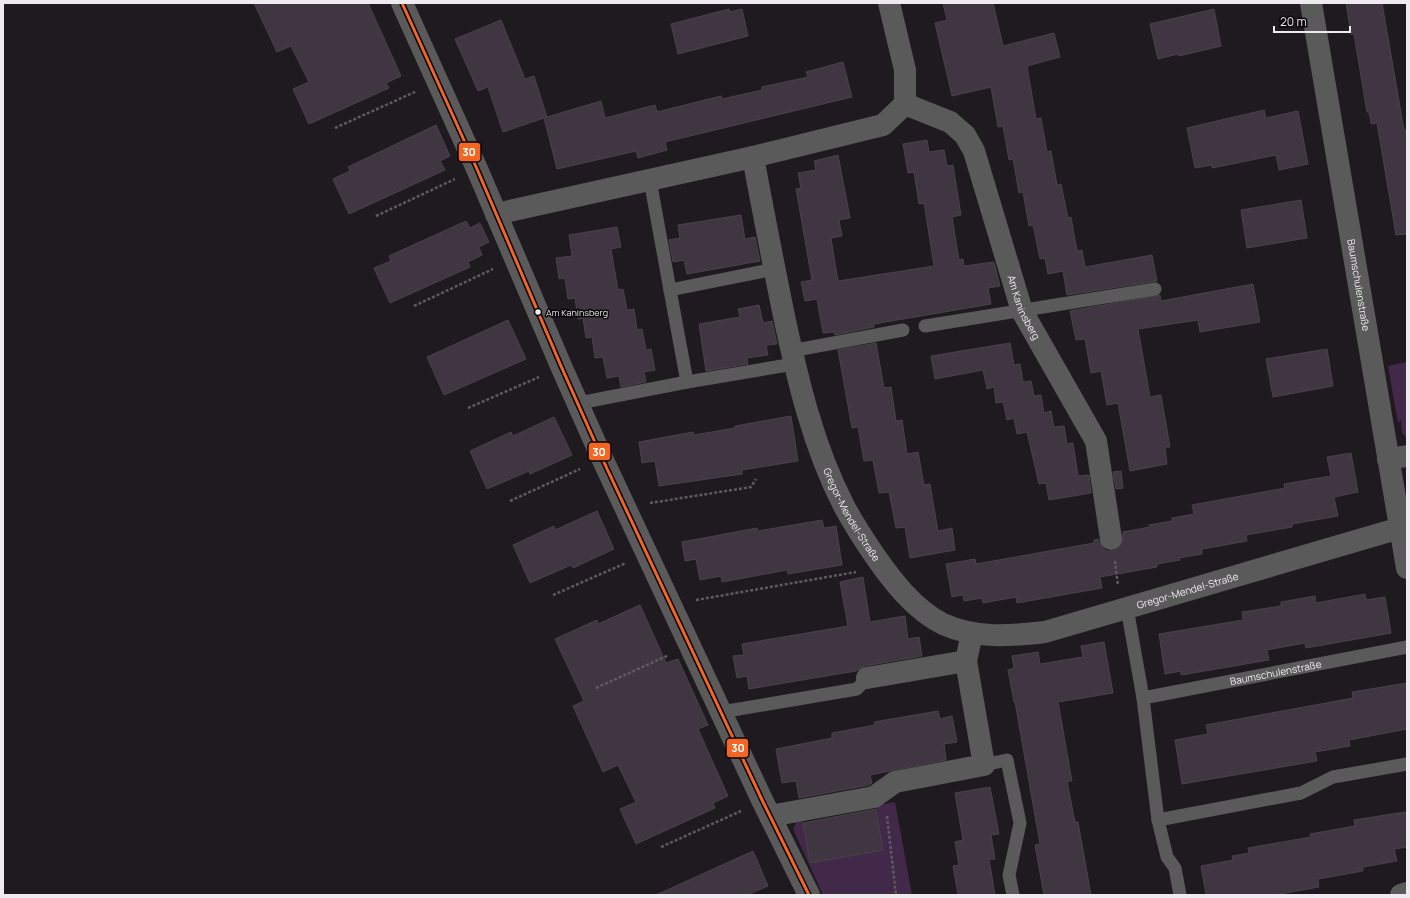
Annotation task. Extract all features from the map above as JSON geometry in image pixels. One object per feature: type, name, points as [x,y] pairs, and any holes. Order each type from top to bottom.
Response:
[{"type":"street","points":[[402,3],[478,169],[515,259],[602,458],[766,809],[809,895]]},
{"type":"street","points":[[496,214],[753,157],[883,126],[905,104],[905,70],[889,3]]},
{"type":"street","name":"Baumschulenstraße","points":[[1311,3],[1398,458],[1400,528],[1407,567]]},
{"type":"street","name":"Am Kaninsberg","points":[[905,104],[950,122],[965,135],[974,151],[1022,311],[1096,441],[1111,539]]},
{"type":"street","name":"Gregor-Mendel-Straße","points":[[753,157],[774,269],[793,358],[809,418],[827,468],[844,506],[882,567],[900,590],[943,624],[972,633],[1009,636],[1044,632],[1400,528]]},
{"type":"street","points":[[766,809],[874,797],[895,782],[984,765],[966,661],[972,633]]},
{"type":"street","points":[[867,678],[966,661]]},
{"type":"street","points":[[1401,895],[1407,893]]},
{"type":"lane","points":[[650,180],[687,382]]},
{"type":"lane","points":[[670,290],[774,269]]},
{"type":"lane","points":[[925,326],[1155,289]]},
{"type":"lane","points":[[579,403],[687,382],[793,358],[903,330]]},
{"type":"lane","points":[[1126,608],[1143,698],[1158,820],[1167,858],[1175,868],[1180,895]]},
{"type":"lane","name":"Baumschulenstraße","points":[[1143,698],[1407,647]]},
{"type":"lane","points":[[722,712],[857,689],[867,678]]},
{"type":"lane","points":[[984,765],[1007,760],[1020,823],[1009,875],[1013,895]]},
{"type":"lane","points":[[1158,820],[1301,793],[1333,777],[1407,764]]},
{"type":"path","points":[[335,128],[437,82]]},
{"type":"path","points":[[376,216],[478,169]]},
{"type":"path","points":[[414,306],[515,259]]},
{"type":"path","points":[[468,408],[561,366]]},
{"type":"path","points":[[510,501],[602,458]]},
{"type":"path","points":[[626,507],[751,487],[756,478]]},
{"type":"path","points":[[1111,539],[1119,589],[1126,608]]},
{"type":"path","points":[[553,595],[647,553]]},
{"type":"path","points":[[671,605],[882,567]]},
{"type":"path","points":[[596,688],[691,646]]},
{"type":"path","points":[[884,790],[896,895]]},
{"type":"path","points":[[661,847],[766,809]]},
{"type":"shaded area","points":[[1407,362],[1407,438],[1402,433],[1401,420],[1398,423],[1388,366]]},
{"type":"shaded area","points":[[895,802],[912,895],[823,895],[793,829],[798,819],[802,818],[810,863],[883,850],[876,806]]},
{"type":"building","points":[[254,3],[368,3],[401,76],[386,83],[389,88],[309,124],[293,89],[309,82],[291,46],[277,52]]},
{"type":"building","points":[[943,3],[993,3],[1003,46],[1054,33],[1060,57],[1027,66],[1036,119],[1041,118],[1047,152],[1051,151],[1057,185],[1061,184],[1068,218],[1071,217],[1077,251],[1082,250],[1085,267],[1152,255],[1157,281],[1067,295],[1063,271],[1048,274],[1045,258],[1040,259],[1033,225],[1029,226],[1023,192],[1019,193],[1013,159],[1009,160],[1003,126],[998,127],[991,87],[952,96],[935,23],[947,20]]},
{"type":"building","points":[[1346,3],[1382,3],[1404,130],[1407,130],[1407,234],[1396,235],[1377,123],[1371,124],[1369,112],[1367,112],[1354,34],[1351,34]]},
{"type":"building","points":[[729,9],[730,12],[742,9],[748,36],[678,54],[671,24]]},
{"type":"building","points":[[1214,9],[1221,46],[1179,56],[1178,54],[1158,59],[1150,24]]},
{"type":"building","points":[[501,20],[525,79],[534,76],[547,117],[601,101],[605,118],[655,105],[657,112],[721,96],[722,99],[762,90],[762,87],[808,77],[806,72],[843,62],[852,97],[665,142],[667,150],[638,158],[636,151],[557,169],[544,118],[503,132],[488,87],[478,91],[455,39]]},
{"type":"building","points":[[1264,110],[1266,118],[1298,111],[1308,164],[1279,170],[1276,155],[1212,168],[1212,165],[1195,168],[1187,128]]},
{"type":"building","points":[[436,125],[450,156],[440,161],[445,170],[349,214],[333,179],[350,171],[348,167]]},
{"type":"building","points":[[927,140],[929,152],[944,150],[947,166],[953,165],[961,215],[952,217],[959,260],[963,259],[964,266],[994,262],[1000,286],[988,288],[991,304],[874,324],[874,327],[835,335],[834,332],[823,333],[817,299],[805,301],[801,282],[812,280],[796,189],[801,188],[798,173],[816,170],[814,161],[838,155],[850,218],[839,220],[842,236],[831,238],[838,281],[934,266],[924,203],[919,204],[914,172],[908,173],[903,144]]},
{"type":"building","points":[[1301,200],[1307,238],[1247,248],[1241,210]]},
{"type":"building","points":[[741,215],[745,239],[755,237],[760,261],[687,274],[684,260],[673,262],[669,240],[680,238],[678,225]]},
{"type":"building","points":[[466,221],[470,228],[480,223],[489,242],[479,247],[482,255],[468,262],[470,267],[390,303],[374,268],[391,261],[389,256]]},
{"type":"building","points":[[617,227],[621,247],[611,249],[618,290],[623,289],[627,310],[634,309],[637,330],[642,329],[646,350],[651,349],[655,370],[644,372],[646,382],[621,387],[619,376],[607,378],[603,357],[595,358],[592,337],[586,338],[583,318],[578,319],[575,298],[568,299],[565,278],[559,279],[556,258],[572,256],[569,235]]},
{"type":"building","points":[[1253,284],[1260,322],[1200,332],[1198,320],[1138,329],[1150,397],[1161,395],[1170,447],[1165,447],[1167,464],[1130,471],[1118,403],[1107,405],[1101,371],[1091,373],[1085,339],[1076,340],[1070,311],[1160,295],[1161,301]]},
{"type":"building","points":[[759,305],[763,323],[772,321],[777,344],[766,345],[768,355],[747,358],[748,364],[706,371],[699,324],[740,317],[738,309]]},
{"type":"building","points":[[508,320],[526,359],[444,395],[427,357]]},
{"type":"building","points":[[876,343],[884,388],[891,387],[896,421],[902,420],[907,454],[918,452],[924,485],[930,484],[938,531],[952,528],[955,550],[910,558],[905,527],[896,528],[889,492],[879,493],[873,460],[864,461],[858,427],[852,428],[838,350]]},
{"type":"building","points":[[1010,343],[1014,365],[1020,364],[1023,382],[1031,381],[1034,396],[1041,395],[1044,413],[1051,411],[1054,427],[1064,426],[1067,444],[1073,443],[1078,476],[1089,475],[1091,493],[1049,500],[1046,483],[1039,484],[1027,432],[1017,434],[1014,418],[1007,420],[1003,402],[996,403],[994,387],[987,389],[983,370],[935,379],[931,356]]},
{"type":"building","points":[[1327,349],[1333,386],[1273,397],[1266,359]]},
{"type":"building","points":[[791,416],[798,461],[742,470],[742,474],[659,486],[655,461],[642,463],[639,442],[693,432],[694,435],[735,428],[735,426]]},
{"type":"building","points":[[554,417],[572,455],[530,474],[529,471],[487,489],[470,451],[511,432],[513,436]]},
{"type":"building","points":[[1351,453],[1358,492],[1334,497],[1338,516],[1292,524],[1292,527],[1246,535],[1247,541],[1202,549],[1202,554],[1157,564],[1157,567],[1100,577],[1102,588],[1017,603],[1016,597],[983,603],[982,598],[964,601],[963,595],[952,597],[946,564],[975,559],[976,564],[1094,543],[1094,540],[1098,539],[1102,547],[1107,551],[1113,551],[1118,549],[1122,544],[1123,532],[1150,527],[1149,525],[1172,521],[1172,518],[1194,514],[1192,505],[1285,488],[1284,484],[1331,476],[1327,457]]},
{"type":"building","points":[[1121,471],[1123,488],[1116,489],[1113,472]]},
{"type":"building","points":[[597,511],[614,549],[573,568],[571,565],[530,583],[513,545],[554,526],[555,530]]},
{"type":"building","points":[[822,520],[824,528],[836,526],[842,565],[788,574],[787,570],[722,582],[721,576],[700,580],[696,559],[685,561],[682,542],[757,528],[758,531]]},
{"type":"building","points":[[863,577],[870,622],[905,616],[908,639],[919,637],[922,656],[865,666],[856,671],[749,689],[747,676],[737,678],[733,656],[744,655],[742,644],[848,626],[840,582]]},
{"type":"building","points":[[1365,594],[1366,600],[1385,597],[1391,633],[1306,648],[1305,643],[1267,650],[1269,660],[1181,675],[1181,671],[1165,674],[1159,634],[1243,620],[1242,612],[1281,606],[1281,602],[1315,596],[1316,603]]},
{"type":"building","points":[[640,605],[666,663],[678,659],[708,725],[698,729],[728,796],[713,803],[715,808],[636,844],[620,809],[636,802],[618,765],[603,772],[573,706],[584,701],[555,639],[597,620],[598,624]]},
{"type":"building","points":[[1104,642],[1113,693],[1058,702],[1072,781],[1067,781],[1075,822],[1078,822],[1091,895],[1044,895],[1035,845],[1040,844],[1008,670],[1014,668],[1012,656],[1038,652],[1040,664],[1083,657],[1081,646]]},
{"type":"building","points":[[1407,683],[1407,729],[1349,740],[1350,746],[1315,752],[1317,761],[1182,784],[1175,740],[1208,734],[1206,725],[1353,698],[1352,692]]},
{"type":"building","points":[[938,711],[940,719],[952,716],[957,742],[944,744],[946,760],[870,775],[872,783],[869,785],[799,798],[796,781],[782,783],[776,749],[832,738],[832,733],[875,725],[874,722]]},
{"type":"building","points":[[990,787],[999,834],[991,835],[995,859],[989,859],[995,895],[958,895],[953,866],[959,865],[955,842],[963,840],[955,793]]},
{"type":"building","points":[[876,809],[883,850],[810,863],[803,823]]},
{"type":"building","points":[[1405,812],[1405,814],[1407,813],[1407,847],[1394,849],[1397,861],[1363,867],[1363,871],[1318,879],[1319,887],[1275,895],[1206,895],[1201,866],[1233,860],[1232,856],[1249,853],[1248,848],[1311,837],[1310,834],[1355,826],[1354,820]]},
{"type":"building","points":[[753,851],[768,886],[747,895],[656,895]]},
{"type":"transit line","name":"30","points":[[402,3],[477,169],[602,458],[763,802],[809,895]]},
{"type":"place","name":"Am Kaninsberg","points":[[538,312]]}]
